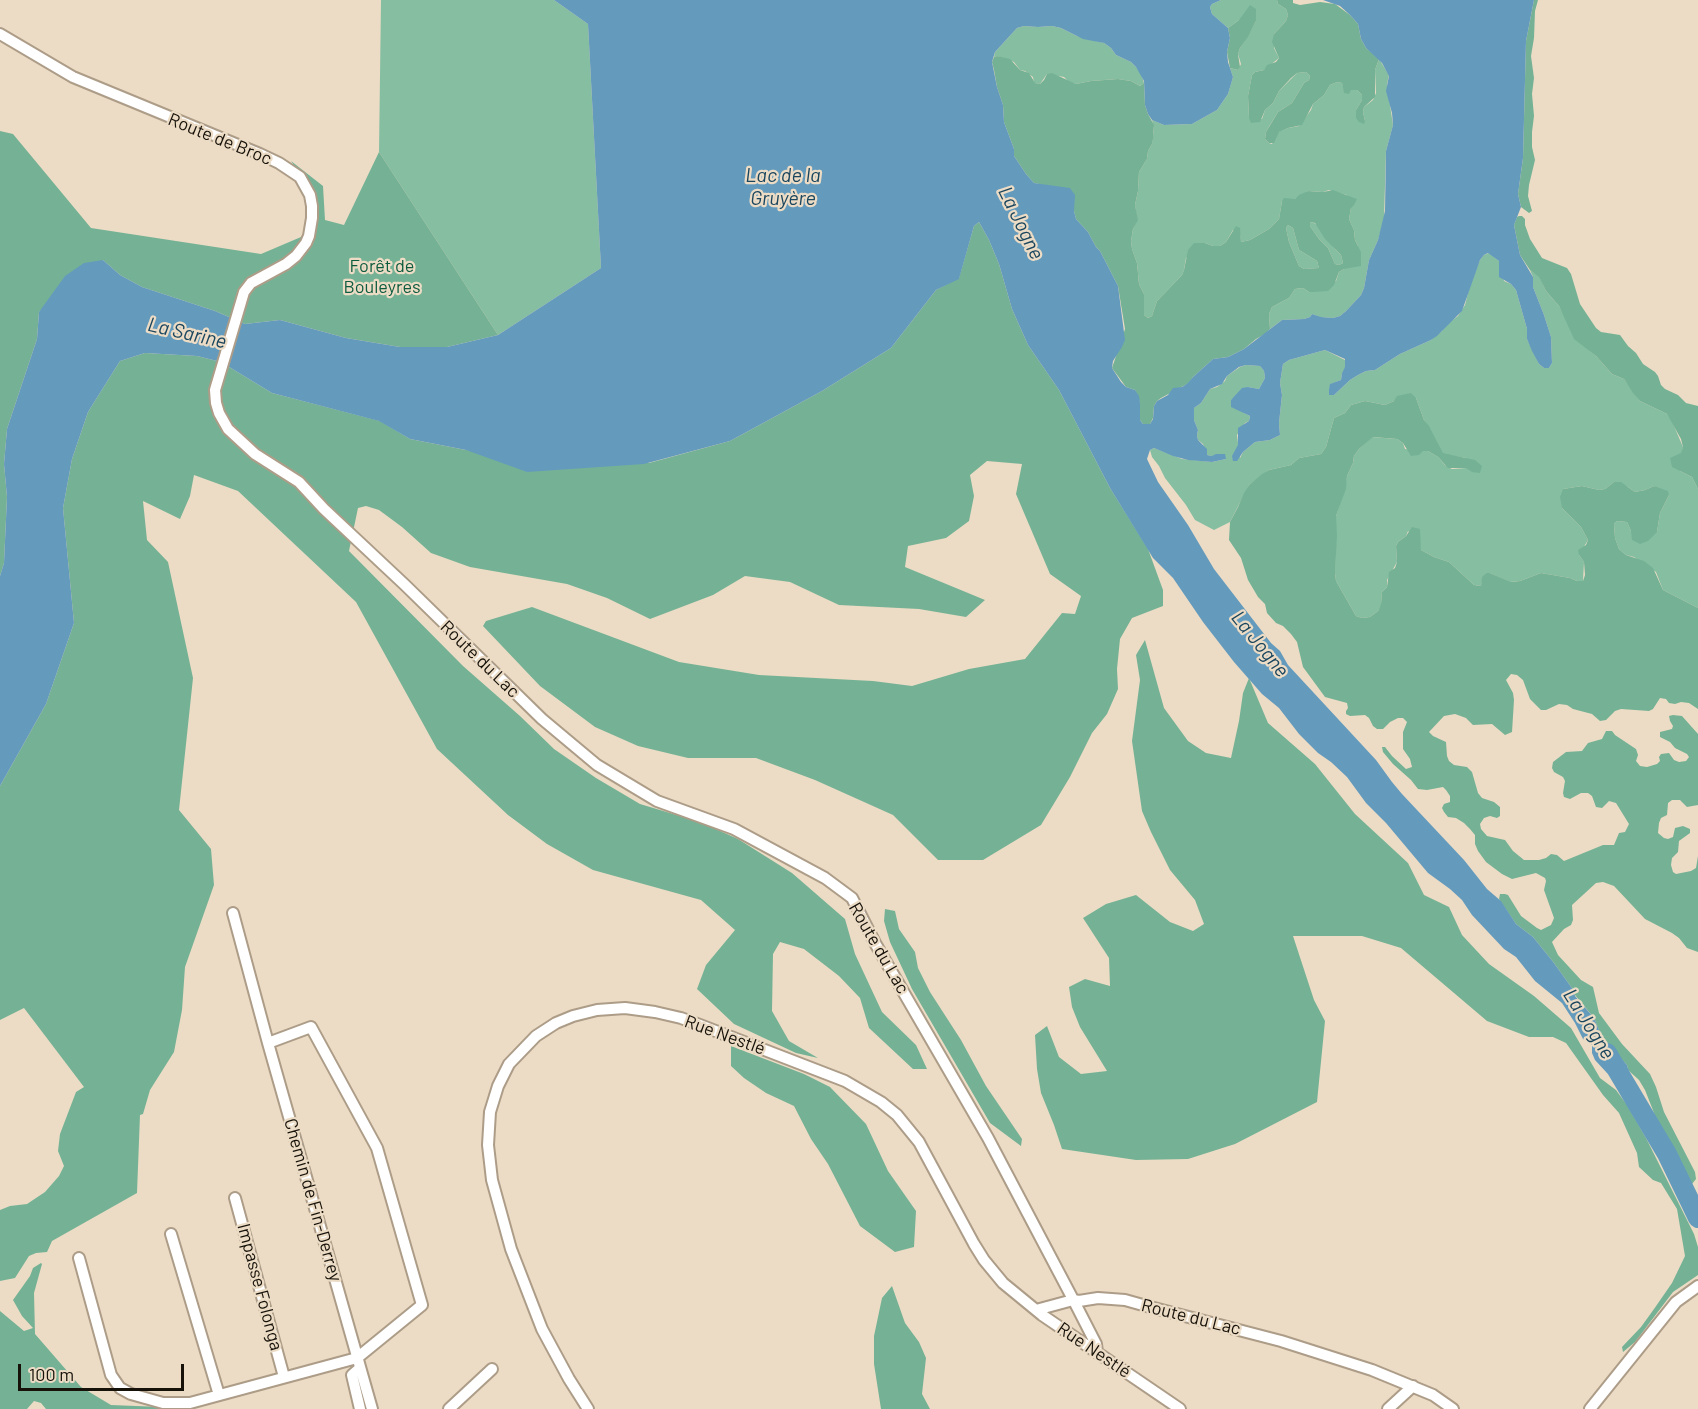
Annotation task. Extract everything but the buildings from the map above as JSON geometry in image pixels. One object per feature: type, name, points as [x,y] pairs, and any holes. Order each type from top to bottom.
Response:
[{"type":"street","name":"Route de Broc","points":[[0,34],[90,85],[260,154],[300,177],[310,195],[312,206],[311,229],[306,243],[286,264],[246,288],[216,384]]},
{"type":"street","name":"Route du Lac","points":[[216,384],[215,396],[219,413],[234,435],[255,454],[299,482],[542,719],[597,765],[657,801],[734,829],[825,878],[852,898],[988,1138],[1073,1300],[1098,1298],[1125,1300],[1281,1341],[1372,1370],[1413,1386],[1433,1395],[1453,1409]]},
{"type":"street","name":"Chemin de Fin-Derrey","points":[[233,913],[372,1409]]},
{"type":"street","name":"Rue Nestlé","points":[[588,1409],[569,1379],[532,1306],[509,1239],[492,1179],[488,1145],[490,1112],[498,1086],[509,1064],[536,1036],[556,1023],[585,1012],[610,1008],[655,1012],[681,1018],[845,1081],[880,1102],[897,1115],[919,1142],[974,1244],[1003,1283],[1036,1310],[1180,1409]]},
{"type":"street","points":[[268,1042],[311,1027],[377,1148],[422,1305],[359,1363],[352,1375],[360,1409]]},
{"type":"street","name":"Impasse Folonga","points":[[235,1198],[285,1377]]},
{"type":"street","points":[[171,1234],[213,1401]]},
{"type":"street","points":[[79,1258],[111,1375],[120,1388],[131,1394],[163,1403],[213,1401],[285,1377],[359,1363]]},
{"type":"street","points":[[1590,1409],[1676,1302],[1698,1286]]},
{"type":"street","points":[[1036,1310],[1073,1300],[1096,1344],[1097,1352]]},
{"type":"street","points":[[448,1409],[492,1370]]},
{"type":"street","points":[[1388,1409],[1413,1386]]},
{"type":"green space","points":[[381,0],[554,0],[588,24],[601,268],[498,335],[379,152]]},
{"type":"green space","points":[[1221,0],[1277,0],[1278,4],[1286,9],[1288,15],[1286,21],[1274,34],[1274,48],[1279,58],[1264,70],[1252,75],[1248,96],[1249,118],[1262,119],[1265,110],[1273,103],[1279,91],[1297,73],[1306,72],[1310,76],[1292,103],[1278,112],[1270,125],[1265,139],[1269,143],[1272,144],[1278,132],[1299,126],[1313,104],[1324,95],[1330,85],[1337,82],[1342,83],[1345,93],[1357,90],[1362,95],[1362,100],[1356,110],[1365,121],[1364,107],[1373,100],[1376,93],[1375,70],[1379,59],[1389,75],[1387,85],[1393,125],[1386,151],[1384,219],[1369,260],[1361,295],[1340,316],[1333,318],[1312,314],[1304,319],[1282,320],[1270,329],[1269,314],[1272,307],[1289,298],[1295,289],[1303,288],[1309,292],[1336,281],[1339,272],[1344,269],[1358,246],[1349,219],[1351,208],[1347,195],[1329,190],[1308,191],[1295,199],[1282,201],[1279,219],[1269,229],[1250,240],[1241,242],[1240,234],[1233,230],[1226,242],[1220,246],[1205,243],[1186,258],[1182,275],[1157,301],[1152,316],[1148,318],[1144,315],[1144,294],[1139,284],[1137,263],[1131,241],[1137,220],[1135,205],[1139,172],[1152,144],[1154,128],[1152,120],[1164,125],[1192,124],[1217,110],[1228,94],[1233,77],[1230,68],[1238,70],[1241,64],[1238,54],[1240,48],[1256,21],[1239,20],[1228,28],[1212,14],[1210,7]]},
{"type":"green space","points":[[1277,0],[1293,0],[1293,3],[1300,5],[1320,2],[1335,4],[1358,24],[1361,39],[1366,48],[1379,59],[1375,70],[1375,97],[1364,107],[1364,124],[1356,118],[1356,110],[1362,100],[1362,95],[1357,90],[1351,90],[1349,94],[1344,93],[1342,83],[1337,82],[1330,85],[1324,95],[1313,104],[1302,125],[1279,132],[1274,143],[1269,143],[1265,139],[1266,132],[1278,112],[1292,103],[1304,83],[1309,80],[1310,76],[1306,72],[1297,73],[1291,78],[1265,110],[1260,122],[1251,123],[1248,96],[1252,75],[1264,70],[1267,65],[1276,62],[1279,58],[1272,42],[1274,34],[1286,21],[1288,15],[1286,9],[1278,4]]},
{"type":"green space","points":[[1534,0],[1538,0],[1531,56],[1534,78],[1532,147],[1535,160],[1529,185],[1528,196],[1532,211],[1529,213],[1521,207],[1518,194],[1523,158],[1526,41]]},
{"type":"green space","points":[[1250,5],[1256,9],[1256,21],[1240,48],[1238,54],[1240,67],[1238,70],[1230,68],[1227,52],[1230,38],[1228,28],[1239,20]]},
{"type":"green space","points":[[1052,26],[1104,43],[1116,55],[1136,67],[1144,83],[1140,86],[1131,81],[1118,79],[1076,84],[1064,77],[1047,74],[1040,84],[1034,83],[1033,77],[1020,70],[1014,62],[994,57],[995,52],[1017,28]]},
{"type":"green space","points":[[994,57],[1010,59],[1020,70],[1029,73],[1035,83],[1040,84],[1047,74],[1052,73],[1076,84],[1118,79],[1131,81],[1140,86],[1144,83],[1145,105],[1154,125],[1153,139],[1147,159],[1139,172],[1135,205],[1138,220],[1133,229],[1131,241],[1137,263],[1139,284],[1144,294],[1144,315],[1148,318],[1152,316],[1157,301],[1182,275],[1188,250],[1194,243],[1220,246],[1226,242],[1236,226],[1240,228],[1241,242],[1250,240],[1269,229],[1279,219],[1284,198],[1295,199],[1308,191],[1333,190],[1357,199],[1351,208],[1349,219],[1361,252],[1361,266],[1339,272],[1334,285],[1328,291],[1309,292],[1303,288],[1295,289],[1289,298],[1272,307],[1269,314],[1270,329],[1265,334],[1228,357],[1213,359],[1189,383],[1157,401],[1150,424],[1143,424],[1140,420],[1140,403],[1135,390],[1126,387],[1112,368],[1125,329],[1118,286],[1100,251],[1076,219],[1074,211],[1039,184],[1034,183],[1014,156],[1014,149],[1004,122],[1003,105],[992,62]],"holes":[[[1310,222],[1315,223],[1325,239],[1341,255],[1343,263],[1335,264],[1328,248],[1319,239],[1310,226]],[[1288,225],[1293,228],[1299,250],[1317,261],[1319,268],[1304,269],[1299,266],[1289,242],[1286,228]]]},
{"type":"green space","name":"Forêt de Bouleyres","points":[[0,131],[13,134],[91,228],[261,254],[301,237],[312,218],[313,195],[291,161],[323,186],[325,220],[344,225],[379,152],[498,335],[447,347],[400,347],[346,338],[280,320],[245,324],[215,311],[142,287],[120,275],[103,260],[39,312],[37,339],[7,429],[4,464],[7,497],[4,563],[0,576]]},
{"type":"green space","points":[[1519,216],[1525,219],[1530,239],[1542,258],[1567,268],[1580,304],[1596,328],[1601,332],[1620,335],[1643,364],[1655,372],[1665,389],[1678,395],[1686,403],[1698,406],[1698,489],[1692,477],[1672,467],[1670,458],[1681,453],[1683,447],[1667,414],[1640,401],[1624,379],[1612,374],[1596,356],[1574,339],[1559,306],[1520,255],[1514,225]]},
{"type":"green space","points":[[979,222],[999,264],[1012,309],[1028,345],[1059,390],[1110,488],[1148,549],[1163,590],[1163,606],[1132,618],[1120,639],[1118,689],[1107,714],[1092,733],[1070,777],[1041,825],[983,860],[938,860],[893,815],[815,780],[756,758],[688,758],[638,746],[595,727],[540,686],[483,626],[486,621],[532,607],[679,662],[759,675],[873,681],[912,686],[969,669],[1025,659],[1062,613],[1075,614],[1081,596],[1050,574],[1016,494],[1022,464],[987,461],[970,475],[974,496],[969,521],[946,538],[908,546],[905,567],[985,600],[966,617],[919,609],[839,605],[790,582],[745,576],[713,595],[650,619],[607,598],[567,584],[470,567],[431,553],[379,510],[366,506],[358,508],[349,551],[463,666],[554,749],[596,778],[640,804],[700,822],[738,839],[792,873],[845,919],[855,954],[882,1012],[916,1045],[927,1069],[913,1069],[869,1028],[860,998],[839,976],[804,949],[780,942],[773,954],[772,1011],[789,1041],[818,1058],[796,1053],[734,1024],[697,989],[706,965],[735,930],[701,900],[593,870],[547,844],[508,815],[437,749],[356,602],[238,491],[194,475],[190,496],[180,519],[143,501],[147,540],[168,562],[193,678],[179,810],[211,849],[214,885],[185,967],[182,1010],[174,1052],[150,1090],[143,1114],[140,1115],[137,1193],[52,1241],[47,1252],[29,1256],[15,1278],[0,1281],[0,1210],[27,1204],[45,1192],[59,1176],[64,1166],[58,1151],[60,1134],[76,1092],[84,1087],[24,1008],[0,1020],[0,786],[46,704],[74,623],[63,508],[72,459],[88,412],[120,361],[145,353],[197,356],[221,362],[272,393],[380,421],[410,439],[466,450],[649,463],[730,441],[822,391],[891,348],[936,290],[959,278],[974,226]]},
{"type":"green space","points":[[1310,222],[1317,225],[1341,255],[1343,263],[1335,264],[1328,248],[1310,226]]},
{"type":"green space","points":[[1288,225],[1293,228],[1299,250],[1317,261],[1319,268],[1304,269],[1299,266],[1289,242],[1286,228]]},
{"type":"green space","points":[[1489,253],[1499,261],[1504,281],[1516,290],[1527,329],[1527,339],[1539,364],[1544,368],[1549,368],[1552,363],[1551,337],[1533,287],[1530,270],[1539,276],[1546,291],[1590,351],[1612,374],[1624,379],[1640,401],[1667,414],[1671,419],[1683,447],[1680,471],[1692,477],[1698,489],[1698,608],[1663,590],[1656,572],[1634,557],[1626,555],[1619,549],[1615,538],[1614,524],[1617,521],[1627,522],[1631,531],[1657,532],[1660,513],[1669,495],[1654,486],[1635,492],[1614,482],[1605,489],[1599,490],[1582,486],[1563,489],[1562,508],[1581,527],[1588,540],[1579,555],[1584,562],[1583,581],[1541,573],[1520,581],[1510,582],[1486,573],[1481,586],[1474,585],[1449,562],[1421,550],[1419,541],[1408,531],[1396,546],[1397,562],[1387,580],[1387,587],[1382,592],[1378,611],[1370,617],[1356,616],[1336,581],[1336,516],[1347,476],[1359,449],[1372,437],[1397,439],[1403,443],[1405,449],[1428,451],[1452,469],[1466,468],[1466,458],[1443,454],[1438,448],[1416,398],[1394,401],[1385,405],[1365,401],[1351,405],[1345,413],[1334,418],[1326,447],[1321,454],[1299,458],[1291,465],[1269,470],[1249,485],[1230,522],[1214,530],[1195,520],[1152,457],[1150,450],[1154,448],[1182,459],[1212,462],[1226,459],[1207,455],[1203,444],[1198,440],[1194,408],[1201,403],[1210,389],[1217,387],[1225,381],[1227,376],[1246,365],[1260,366],[1265,378],[1259,389],[1248,387],[1231,400],[1250,416],[1249,421],[1237,435],[1240,458],[1243,452],[1255,442],[1270,440],[1280,435],[1282,395],[1280,383],[1283,364],[1289,360],[1325,350],[1345,360],[1346,367],[1341,380],[1331,384],[1329,389],[1329,395],[1334,395],[1358,375],[1375,370],[1400,354],[1431,340],[1442,331],[1458,316],[1465,305],[1471,281],[1480,260]]},
{"type":"green space","points":[[1411,393],[1416,398],[1424,420],[1443,453],[1475,460],[1482,466],[1480,473],[1466,468],[1448,468],[1438,457],[1428,451],[1411,456],[1403,443],[1397,439],[1373,437],[1359,449],[1347,476],[1346,489],[1336,516],[1336,581],[1356,616],[1370,617],[1378,611],[1382,592],[1387,587],[1389,572],[1395,568],[1397,562],[1396,546],[1412,527],[1420,529],[1421,550],[1449,562],[1474,585],[1481,586],[1482,577],[1486,573],[1511,582],[1541,573],[1583,581],[1584,562],[1578,550],[1586,545],[1588,540],[1581,527],[1562,508],[1560,497],[1563,489],[1582,486],[1599,490],[1605,489],[1614,482],[1621,482],[1635,492],[1654,486],[1668,491],[1669,495],[1660,513],[1657,532],[1648,541],[1640,544],[1632,540],[1627,522],[1617,521],[1614,524],[1615,538],[1619,549],[1626,555],[1644,561],[1653,568],[1663,590],[1698,608],[1698,709],[1689,703],[1669,703],[1666,699],[1660,698],[1649,711],[1621,709],[1615,711],[1606,720],[1600,721],[1592,714],[1567,705],[1559,704],[1541,710],[1530,699],[1523,680],[1511,674],[1506,680],[1514,700],[1512,732],[1505,735],[1492,724],[1473,725],[1466,718],[1455,714],[1444,716],[1429,732],[1446,742],[1449,761],[1454,765],[1467,767],[1472,772],[1478,793],[1482,798],[1500,807],[1500,816],[1484,818],[1480,824],[1487,836],[1505,840],[1524,860],[1539,860],[1551,854],[1557,855],[1564,861],[1603,845],[1614,845],[1619,833],[1625,832],[1629,824],[1616,803],[1609,801],[1602,808],[1596,807],[1592,796],[1588,793],[1581,793],[1570,799],[1564,797],[1565,781],[1563,777],[1554,772],[1553,762],[1566,752],[1582,751],[1588,743],[1602,739],[1606,731],[1612,731],[1636,749],[1638,755],[1636,761],[1640,766],[1647,767],[1657,764],[1661,754],[1669,753],[1674,760],[1686,761],[1689,757],[1687,754],[1660,737],[1660,732],[1672,729],[1669,716],[1673,715],[1682,716],[1698,734],[1698,805],[1687,807],[1680,800],[1672,800],[1668,803],[1667,815],[1661,818],[1658,833],[1668,839],[1673,837],[1675,828],[1683,826],[1690,829],[1690,833],[1679,841],[1678,852],[1672,858],[1671,865],[1676,874],[1691,871],[1696,868],[1698,856],[1698,952],[1687,948],[1672,933],[1645,919],[1614,886],[1603,882],[1596,883],[1572,905],[1571,925],[1552,942],[1558,955],[1581,980],[1593,987],[1599,1013],[1622,1044],[1650,1074],[1664,1112],[1695,1172],[1696,1179],[1692,1184],[1658,1123],[1639,1080],[1628,1070],[1627,1065],[1602,1037],[1594,1018],[1575,995],[1554,963],[1533,937],[1516,924],[1499,899],[1500,894],[1508,895],[1521,916],[1541,930],[1551,925],[1554,918],[1544,890],[1545,878],[1536,873],[1512,879],[1486,862],[1478,851],[1475,835],[1470,829],[1456,818],[1448,817],[1444,812],[1442,808],[1444,804],[1450,802],[1450,796],[1446,790],[1443,787],[1418,789],[1393,764],[1383,752],[1382,747],[1385,747],[1406,769],[1412,767],[1403,749],[1403,732],[1407,722],[1403,718],[1390,722],[1383,729],[1377,729],[1365,715],[1346,714],[1347,703],[1325,697],[1303,667],[1297,642],[1267,613],[1265,604],[1248,580],[1241,558],[1229,540],[1230,522],[1244,493],[1249,485],[1262,474],[1291,465],[1299,458],[1321,454],[1326,447],[1334,418],[1345,413],[1351,405],[1365,401],[1385,405],[1394,401],[1397,396]]},
{"type":"green space","points":[[1145,640],[1164,708],[1188,741],[1206,753],[1231,758],[1243,693],[1249,678],[1268,723],[1315,764],[1355,814],[1408,863],[1424,895],[1449,907],[1462,935],[1489,964],[1534,996],[1571,1028],[1600,1078],[1616,1090],[1627,1105],[1694,1234],[1698,1247],[1698,1275],[1673,1292],[1635,1342],[1623,1352],[1622,1347],[1641,1327],[1672,1283],[1685,1256],[1677,1209],[1661,1183],[1653,1180],[1639,1167],[1637,1153],[1619,1113],[1603,1095],[1566,1043],[1553,1037],[1529,1037],[1487,1021],[1401,948],[1362,936],[1293,936],[1314,1000],[1325,1021],[1317,1102],[1235,1144],[1188,1159],[1136,1160],[1062,1149],[1041,1093],[1035,1035],[1047,1026],[1059,1057],[1081,1074],[1107,1071],[1080,1027],[1072,1007],[1069,987],[1085,979],[1110,986],[1109,958],[1083,918],[1106,904],[1136,895],[1170,922],[1193,931],[1204,924],[1195,900],[1170,870],[1142,811],[1132,741],[1140,680],[1136,655]]},
{"type":"green space","points":[[885,909],[895,911],[899,929],[915,952],[918,968],[930,992],[961,1040],[986,1086],[1022,1139],[1021,1146],[990,1123],[912,989],[890,942],[884,921]]},
{"type":"green space","points":[[731,1046],[804,1074],[830,1087],[866,1124],[888,1171],[916,1211],[914,1247],[895,1252],[860,1226],[828,1164],[811,1139],[794,1106],[766,1093],[731,1066]]},
{"type":"green space","points":[[41,1263],[34,1293],[35,1334],[81,1387],[111,1405],[166,1409],[46,1409],[41,1403],[34,1401],[27,1409],[0,1409],[0,1311],[24,1331],[33,1328],[22,1316],[13,1300],[33,1268]]},
{"type":"green space","points":[[892,1286],[905,1323],[919,1342],[926,1358],[922,1394],[930,1409],[881,1409],[874,1364],[874,1336],[882,1298]]},
{"type":"water","name":"Lac de la Gruyère","points":[[554,0],[1221,0],[1210,7],[1212,14],[1228,28],[1230,38],[1227,52],[1228,62],[1233,77],[1228,94],[1217,110],[1192,124],[1164,125],[1152,120],[1145,105],[1144,81],[1136,67],[1116,55],[1104,43],[1083,39],[1061,28],[1024,26],[1017,28],[995,52],[992,62],[1003,105],[1004,122],[1014,149],[1014,156],[1034,183],[1070,188],[1075,195],[1076,219],[1100,251],[1118,286],[1125,340],[1113,361],[1112,368],[1126,387],[1135,390],[1139,396],[1140,420],[1143,424],[1150,424],[1157,401],[1168,395],[1173,388],[1182,387],[1188,383],[1213,359],[1228,357],[1244,349],[1282,320],[1304,319],[1312,314],[1333,318],[1340,316],[1361,295],[1364,288],[1369,260],[1378,240],[1385,211],[1386,151],[1393,125],[1386,91],[1389,76],[1382,63],[1366,48],[1361,39],[1358,24],[1340,6],[1323,0],[1534,0],[1526,41],[1523,158],[1518,194],[1521,207],[1514,225],[1520,255],[1533,277],[1533,287],[1551,337],[1552,363],[1549,368],[1544,368],[1539,364],[1532,351],[1516,290],[1499,277],[1499,261],[1488,253],[1480,260],[1462,311],[1437,336],[1400,354],[1375,370],[1358,375],[1334,395],[1329,395],[1330,384],[1341,380],[1345,359],[1325,350],[1289,360],[1283,364],[1280,383],[1282,395],[1280,435],[1270,440],[1255,442],[1243,452],[1237,461],[1233,461],[1232,456],[1238,445],[1238,428],[1249,421],[1250,416],[1231,407],[1231,400],[1242,388],[1259,389],[1265,378],[1260,366],[1239,367],[1227,376],[1222,384],[1210,389],[1201,403],[1194,408],[1198,440],[1207,449],[1207,455],[1225,454],[1226,459],[1212,462],[1188,460],[1154,448],[1150,450],[1147,459],[1158,482],[1188,525],[1214,569],[1271,643],[1280,651],[1288,665],[1376,760],[1402,794],[1464,860],[1487,889],[1501,901],[1516,924],[1533,937],[1574,991],[1575,996],[1594,1018],[1602,1037],[1627,1065],[1628,1070],[1615,1078],[1607,1073],[1595,1060],[1592,1045],[1583,1039],[1562,1003],[1535,981],[1516,957],[1504,949],[1472,915],[1462,900],[1428,873],[1366,803],[1347,777],[1318,753],[1299,734],[1279,708],[1262,694],[1203,622],[1173,578],[1153,558],[1110,488],[1059,390],[1028,345],[1012,309],[999,264],[979,222],[974,226],[959,279],[936,290],[891,348],[822,391],[730,441],[644,464],[527,472],[466,450],[410,439],[379,421],[272,393],[221,362],[197,356],[145,353],[120,361],[88,412],[72,459],[63,508],[74,623],[46,704],[0,786],[0,576],[4,563],[7,497],[4,464],[7,429],[37,339],[39,312],[65,276],[84,263],[103,260],[120,275],[142,287],[215,311],[245,324],[280,320],[346,338],[400,347],[447,347],[498,335],[601,268],[588,24]]},
{"type":"waterway","name":"La Jogne","points":[[1607,1053],[1667,1154],[1698,1218]]},
{"type":"water label","name":"La Sarine","points":[[187,333]]}]
